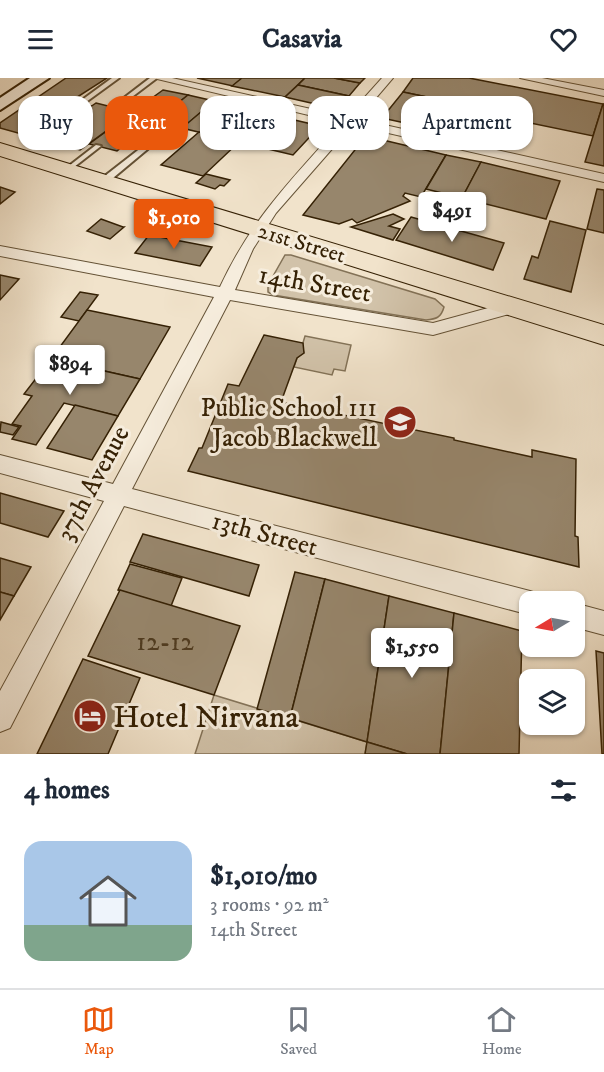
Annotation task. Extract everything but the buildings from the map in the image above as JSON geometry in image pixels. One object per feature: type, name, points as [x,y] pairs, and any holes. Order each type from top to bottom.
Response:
[{"type":"main road","name":"21st Street","points":[[0,150],[604,335]]},
{"type":"street","points":[[0,105],[41,78]]},
{"type":"street","points":[[156,78],[308,112]]},
{"type":"street","name":"37th Avenue","points":[[373,96],[388,78]]},
{"type":"street","points":[[525,78],[604,93]]},
{"type":"street","points":[[389,130],[604,178]]},
{"type":"street","name":"37th Avenue","points":[[0,718],[225,293],[245,249],[270,210],[325,150]]},
{"type":"street","name":"14th Street","points":[[0,251],[225,293],[433,328],[514,307]]},
{"type":"street","name":"13th Street","points":[[0,464],[519,600]]},
{"type":"street","points":[[585,618],[604,622]]},
{"type":"lane","points":[[91,96],[116,78]]},
{"type":"lane","points":[[131,96],[156,78]]},
{"type":"lane","points":[[67,170],[98,146]]},
{"type":"lane","points":[[104,181],[143,150]]},
{"type":"shaded area","points":[[285,255],[435,299],[444,307],[443,311],[438,317],[426,320],[273,295],[268,292],[268,285]]},
{"type":"shaded area","points":[[305,336],[351,345],[345,371],[334,369],[332,375],[294,367],[297,358],[304,353],[302,346]]},
{"type":"shaded area","points":[[214,695],[367,742],[365,754],[195,754]]},
{"type":"place","name":"Public School 111 Jacob Blackwell","points":[[400,422]]},
{"type":"place","name":"Hotel Nirvana","points":[[90,716]]}]
